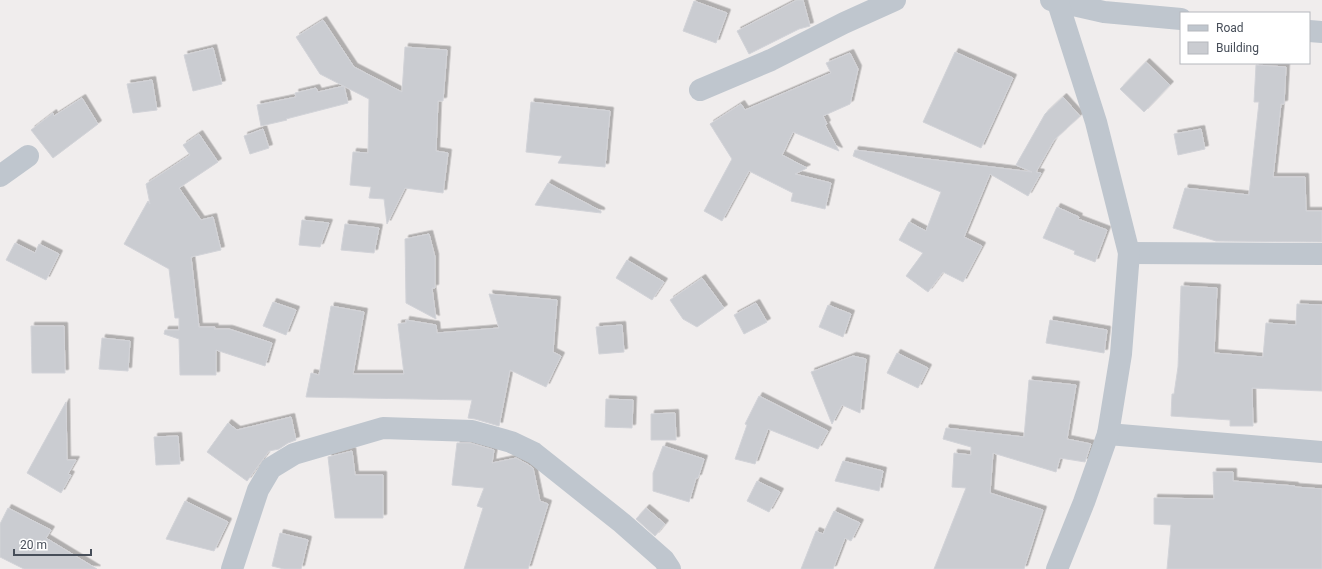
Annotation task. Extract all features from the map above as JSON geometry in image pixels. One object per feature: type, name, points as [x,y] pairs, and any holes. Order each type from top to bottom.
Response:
[{"type":"street","points":[[700,90],[770,60],[844,23],[895,0]]},
{"type":"street","points":[[1054,1],[1104,12],[1180,19]]},
{"type":"street","points":[[1054,1],[1096,122],[1129,253],[1121,354],[1108,434],[1084,502],[1057,569]]},
{"type":"street","points":[[1310,30],[1322,32]]},
{"type":"street","points":[[0,176],[28,156]]},
{"type":"street","points":[[1129,253],[1322,254]]},
{"type":"street","points":[[232,569],[258,490],[271,468],[294,454],[384,428],[472,431],[511,442],[534,453],[622,523],[664,560],[670,569]]},
{"type":"street","points":[[1108,434],[1322,452]]},
{"type":"building","points":[[797,0],[803,0],[810,26],[799,29],[749,54],[737,31]]},
{"type":"building","points":[[694,1],[727,13],[716,43],[683,31]]},
{"type":"building","points":[[323,20],[354,67],[402,92],[405,47],[447,50],[443,101],[438,101],[436,151],[448,153],[443,193],[405,188],[387,224],[384,199],[369,198],[371,187],[350,185],[353,152],[368,153],[369,99],[320,74],[296,37]]},
{"type":"building","points":[[213,48],[222,84],[193,91],[184,55]]},
{"type":"building","points":[[955,52],[1013,78],[981,148],[923,122]]},
{"type":"building","points":[[850,53],[858,69],[850,104],[823,116],[827,124],[825,125],[839,151],[793,132],[782,155],[807,168],[795,174],[831,183],[825,209],[791,201],[793,193],[749,171],[722,221],[704,211],[732,159],[710,124],[741,104],[745,110],[831,73],[826,63]]},
{"type":"building","points":[[1146,62],[1170,85],[1144,112],[1120,89]]},
{"type":"building","points":[[1256,65],[1286,67],[1284,104],[1281,104],[1273,177],[1305,177],[1306,211],[1322,211],[1322,242],[1216,241],[1173,228],[1185,188],[1249,195],[1259,102],[1254,102]]},
{"type":"building","points":[[152,80],[157,110],[133,113],[127,84]]},
{"type":"building","points":[[344,86],[348,103],[261,126],[257,105],[296,97],[295,93],[316,88],[318,92]]},
{"type":"building","points":[[1063,97],[1080,116],[1054,140],[1036,172],[1041,173],[1028,196],[990,174],[964,237],[982,246],[963,282],[943,272],[928,292],[906,276],[923,253],[899,240],[909,222],[926,231],[941,192],[853,156],[855,150],[1032,172],[1016,165],[1045,114]]},
{"type":"building","points":[[82,98],[98,124],[53,158],[31,130],[53,113],[54,116]]},
{"type":"building","points":[[531,102],[610,111],[605,167],[558,163],[562,156],[526,152]]},
{"type":"building","points":[[263,129],[269,148],[250,154],[244,136]]},
{"type":"building","points":[[1201,129],[1205,149],[1178,155],[1174,134]]},
{"type":"building","points":[[199,134],[218,162],[179,188],[201,220],[213,217],[221,250],[191,257],[199,327],[229,329],[272,343],[265,366],[216,350],[216,375],[180,375],[179,339],[164,334],[165,330],[179,330],[179,318],[175,318],[169,269],[124,244],[148,201],[150,204],[146,184],[190,155],[183,145]]},
{"type":"building","points":[[548,183],[601,211],[601,213],[535,205]]},
{"type":"building","points":[[1057,207],[1079,217],[1078,219],[1107,230],[1095,262],[1074,254],[1075,251],[1043,238]]},
{"type":"building","points":[[302,220],[329,223],[320,247],[299,245]]},
{"type":"building","points":[[345,224],[379,228],[374,253],[341,250]]},
{"type":"building","points":[[429,234],[435,257],[435,288],[432,288],[436,319],[406,303],[405,239]]},
{"type":"building","points":[[15,243],[35,253],[39,244],[59,254],[46,280],[6,260]]},
{"type":"building","points":[[627,260],[664,282],[652,300],[616,278]]},
{"type":"building","points":[[702,278],[724,308],[697,327],[683,319],[670,300]]},
{"type":"building","points":[[1181,286],[1217,288],[1214,353],[1263,357],[1266,323],[1296,325],[1297,304],[1322,305],[1322,391],[1252,388],[1253,426],[1230,426],[1230,420],[1171,416],[1172,394],[1174,394],[1178,367]]},
{"type":"building","points":[[489,294],[557,300],[553,352],[561,356],[546,387],[510,370],[499,426],[468,418],[472,400],[306,397],[311,373],[319,375],[331,306],[364,312],[353,374],[404,374],[398,324],[406,323],[406,320],[436,325],[437,333],[499,328]]},
{"type":"building","points":[[273,302],[296,310],[286,335],[263,326]]},
{"type":"building","points":[[756,303],[767,322],[744,334],[734,315]]},
{"type":"building","points":[[828,305],[851,314],[843,337],[819,327]]},
{"type":"building","points":[[1050,320],[1107,330],[1104,353],[1046,343]]},
{"type":"building","points":[[622,325],[624,352],[599,354],[596,327]]},
{"type":"building","points":[[31,326],[64,326],[65,373],[32,373]]},
{"type":"building","points":[[102,338],[130,341],[128,371],[99,369]]},
{"type":"building","points":[[897,353],[928,368],[918,388],[887,373]]},
{"type":"building","points":[[853,356],[866,359],[860,413],[842,405],[832,424],[811,372]]},
{"type":"building","points":[[1029,380],[1076,385],[1067,439],[1091,444],[1085,462],[1060,458],[1056,472],[993,453],[990,493],[1043,510],[1024,569],[934,569],[966,488],[952,487],[954,453],[971,455],[971,447],[943,439],[946,428],[1024,437]]},
{"type":"building","points":[[759,396],[828,431],[818,449],[768,429],[755,464],[735,459],[747,425],[745,424]]},
{"type":"building","points":[[606,399],[633,400],[632,428],[605,427]]},
{"type":"building","points":[[66,402],[67,460],[76,460],[68,474],[71,475],[61,493],[27,473]]},
{"type":"building","points":[[675,413],[676,440],[651,440],[651,414]]},
{"type":"building","points":[[291,417],[296,440],[279,449],[269,451],[247,481],[207,452],[228,423],[237,430]]},
{"type":"building","points":[[178,436],[180,464],[156,465],[154,437]]},
{"type":"building","points":[[457,443],[470,443],[494,450],[492,463],[516,458],[533,468],[540,501],[548,504],[528,569],[464,569],[483,508],[477,506],[484,488],[452,485]]},
{"type":"building","points":[[663,446],[704,459],[698,478],[696,478],[689,502],[653,491],[653,473]]},
{"type":"building","points":[[352,451],[355,475],[383,475],[383,518],[335,518],[328,457]]},
{"type":"building","points":[[843,461],[883,471],[879,491],[835,481]]},
{"type":"building","points":[[1213,472],[1233,472],[1233,481],[1322,489],[1322,569],[1167,569],[1171,525],[1154,524],[1154,498],[1214,499]]},
{"type":"building","points":[[757,481],[780,492],[769,512],[747,501]]},
{"type":"building","points":[[185,501],[228,522],[214,551],[166,539]]},
{"type":"building","points":[[8,508],[51,530],[46,538],[97,569],[24,569],[0,557],[0,524]]},
{"type":"building","points":[[646,508],[665,524],[655,536],[636,519]]},
{"type":"building","points":[[834,511],[860,523],[851,541],[845,538],[833,569],[801,569],[816,531],[823,534]]},
{"type":"building","points":[[280,533],[308,540],[301,569],[284,569],[272,566]]}]
